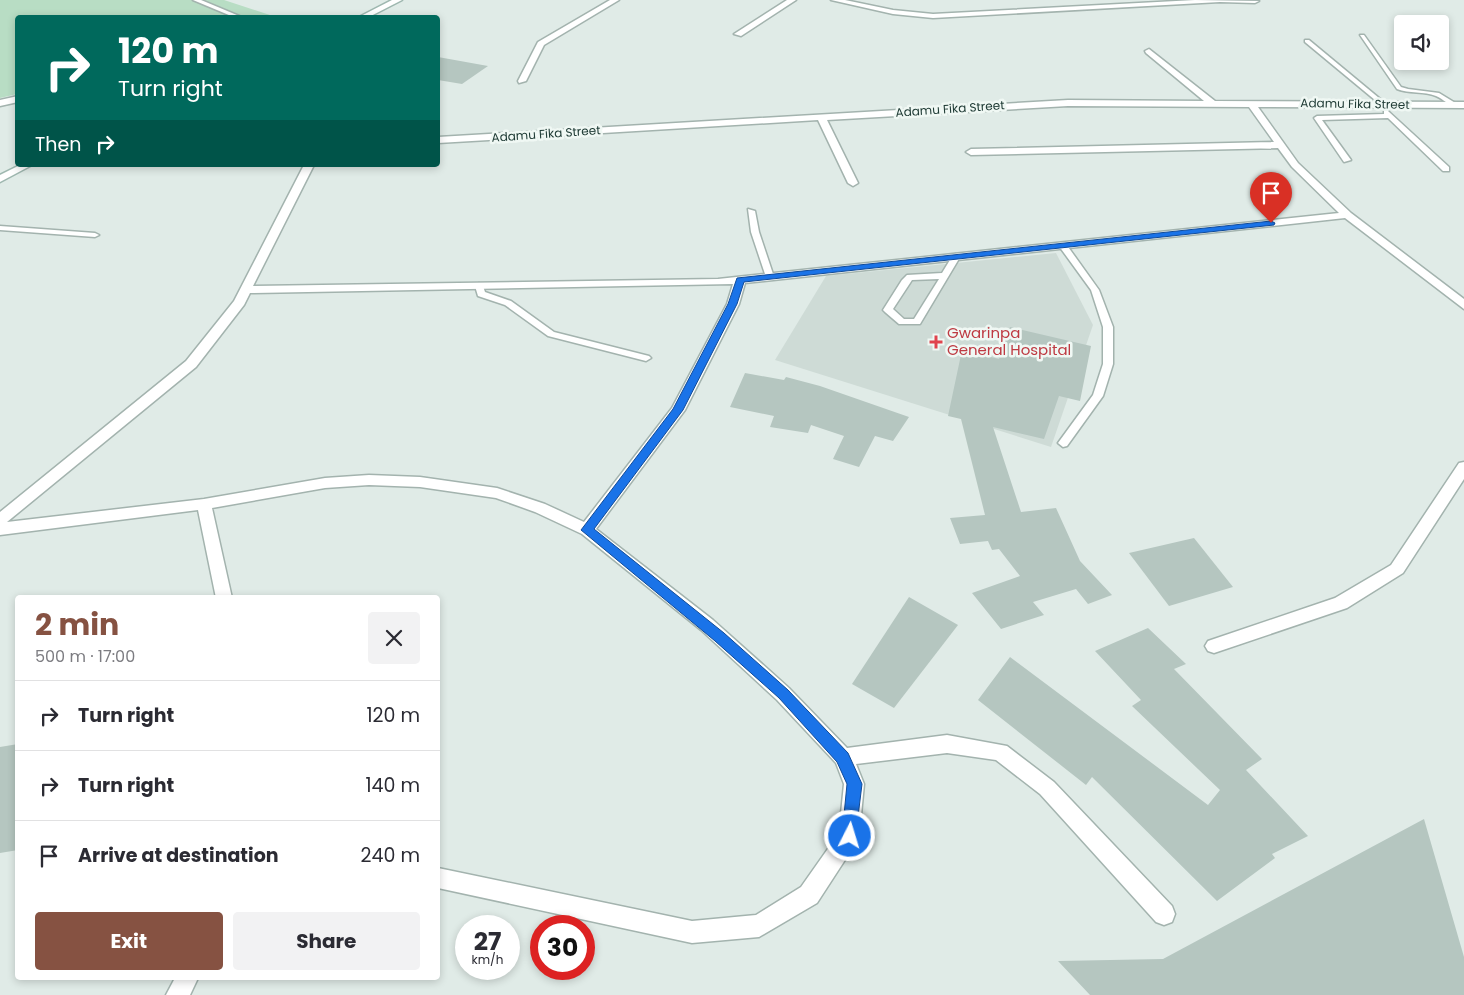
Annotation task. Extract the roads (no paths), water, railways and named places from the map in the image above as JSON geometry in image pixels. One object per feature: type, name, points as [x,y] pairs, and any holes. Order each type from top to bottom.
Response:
[{"type":"street","points":[[366,15],[398,0]]},
{"type":"street","points":[[522,81],[541,44],[614,0]]},
{"type":"street","points":[[738,34],[792,0]]},
{"type":"street","points":[[835,0],[892,12],[933,16],[1216,1],[1255,1]]},
{"type":"street","points":[[1149,51],[1212,103]]},
{"type":"street","points":[[0,103],[15,100]]},
{"type":"street","name":"Adamu Fika Street","points":[[440,140],[1060,103],[1460,105]]},
{"type":"street","points":[[1251,103],[1279,146],[1295,165],[1347,215],[1464,305]]},
{"type":"street","points":[[820,117],[853,183]]},
{"type":"street","points":[[971,152],[1279,146]]},
{"type":"street","points":[[0,179],[23,167]]},
{"type":"street","points":[[0,520],[191,364],[240,302],[308,167]]},
{"type":"street","points":[[246,290],[718,282],[1347,215]]},
{"type":"street","points":[[587,530],[678,410],[733,304],[740,280]]},
{"type":"street","points":[[1214,646],[1340,603],[1397,569],[1464,467]]},
{"type":"street","points":[[0,529],[204,504],[325,483],[369,480],[420,482],[497,493],[540,508],[587,530],[734,650],[783,694],[843,757],[854,784],[850,836],[809,895],[759,926],[692,932],[440,878]]},
{"type":"street","points":[[204,504],[223,595]]},
{"type":"street","points":[[843,757],[947,744],[1000,752],[1047,788],[1164,914]]},
{"type":"street","points":[[177,995],[186,980]]},
{"type":"lane","points":[[196,0],[234,15]]},
{"type":"lane","points":[[1362,36],[1399,88],[1407,91],[1438,94],[1460,105]]},
{"type":"lane","points":[[1307,41],[1380,104],[1390,116],[1446,169]]},
{"type":"lane","points":[[1347,160],[1317,118],[1390,116]]},
{"type":"lane","points":[[751,211],[755,232],[770,277]]},
{"type":"lane","points":[[0,228],[95,235]]},
{"type":"lane","points":[[1063,246],[1095,290],[1108,326],[1108,364],[1098,396],[1063,443]]},
{"type":"lane","points":[[945,276],[910,277],[906,280],[888,310],[902,322],[917,322],[945,276],[956,257]]},
{"type":"lane","points":[[479,286],[481,294],[508,303],[551,334],[646,358]]},
{"type":"place","name":"Gwarinpa General Hospital","points":[[936,342]]}]
